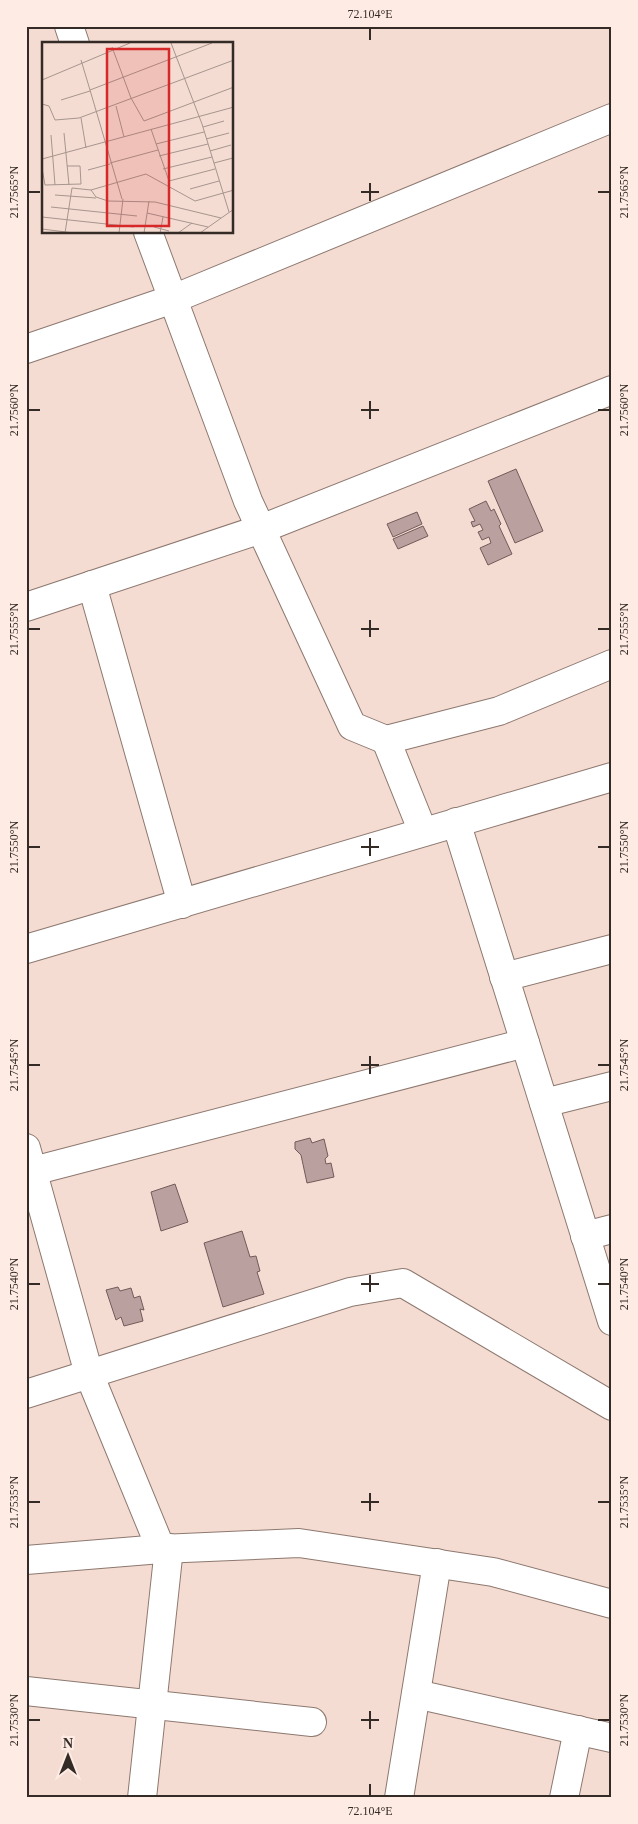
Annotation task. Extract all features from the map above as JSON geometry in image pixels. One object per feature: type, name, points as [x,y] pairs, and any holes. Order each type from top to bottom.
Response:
[{"type":"street","points":[[69,26],[74,42]]},
{"type":"street","points":[[26,349],[173,299],[612,118]]},
{"type":"street","points":[[149,234],[245,492],[352,726],[386,740],[499,711],[612,664]]},
{"type":"street","points":[[26,607],[261,529],[612,390]]},
{"type":"street","points":[[92,585],[182,904]]},
{"type":"street","points":[[386,740],[423,832]]},
{"type":"street","points":[[26,949],[612,777]]},
{"type":"street","points":[[456,822],[612,1321]]},
{"type":"street","points":[[504,977],[612,949]]},
{"type":"street","points":[[142,1798],[165,1548],[89,1374],[30,1171],[525,1042]]},
{"type":"street","points":[[544,1103],[612,1086]]},
{"type":"street","points":[[585,1236],[612,1229]]},
{"type":"street","points":[[26,1394],[350,1292],[403,1283],[612,1406]]},
{"type":"street","points":[[26,1560],[165,1548],[300,1543],[493,1572],[612,1604]]},
{"type":"street","points":[[399,1798],[436,1564]]},
{"type":"street","points":[[26,1691],[312,1722]]},
{"type":"street","points":[[416,1694],[612,1738]]},
{"type":"street","points":[[564,1798],[578,1730]]},
{"type":"building","points":[[516,469],[543,531],[515,543],[488,481]]},
{"type":"building","points":[[486,501],[491,511],[494,509],[501,524],[499,526],[512,554],[488,565],[480,548],[491,543],[489,537],[482,540],[478,532],[483,530],[480,524],[473,527],[471,522],[475,521],[469,509]]},
{"type":"building","points":[[417,512],[422,524],[393,537],[387,524]]},
{"type":"building","points":[[423,526],[428,536],[398,549],[393,539]]},
{"type":"building","points":[[310,1138],[312,1143],[324,1139],[328,1156],[325,1159],[326,1164],[331,1163],[334,1177],[307,1183],[301,1155],[295,1149],[295,1142]]},
{"type":"building","points":[[175,1184],[188,1222],[161,1231],[151,1192]]},
{"type":"building","points":[[242,1231],[250,1257],[256,1256],[260,1271],[257,1272],[264,1294],[223,1307],[204,1243]]},
{"type":"building","points":[[118,1287],[120,1291],[131,1288],[134,1298],[140,1296],[144,1310],[140,1309],[143,1321],[124,1326],[121,1317],[116,1320],[106,1290]]}]
